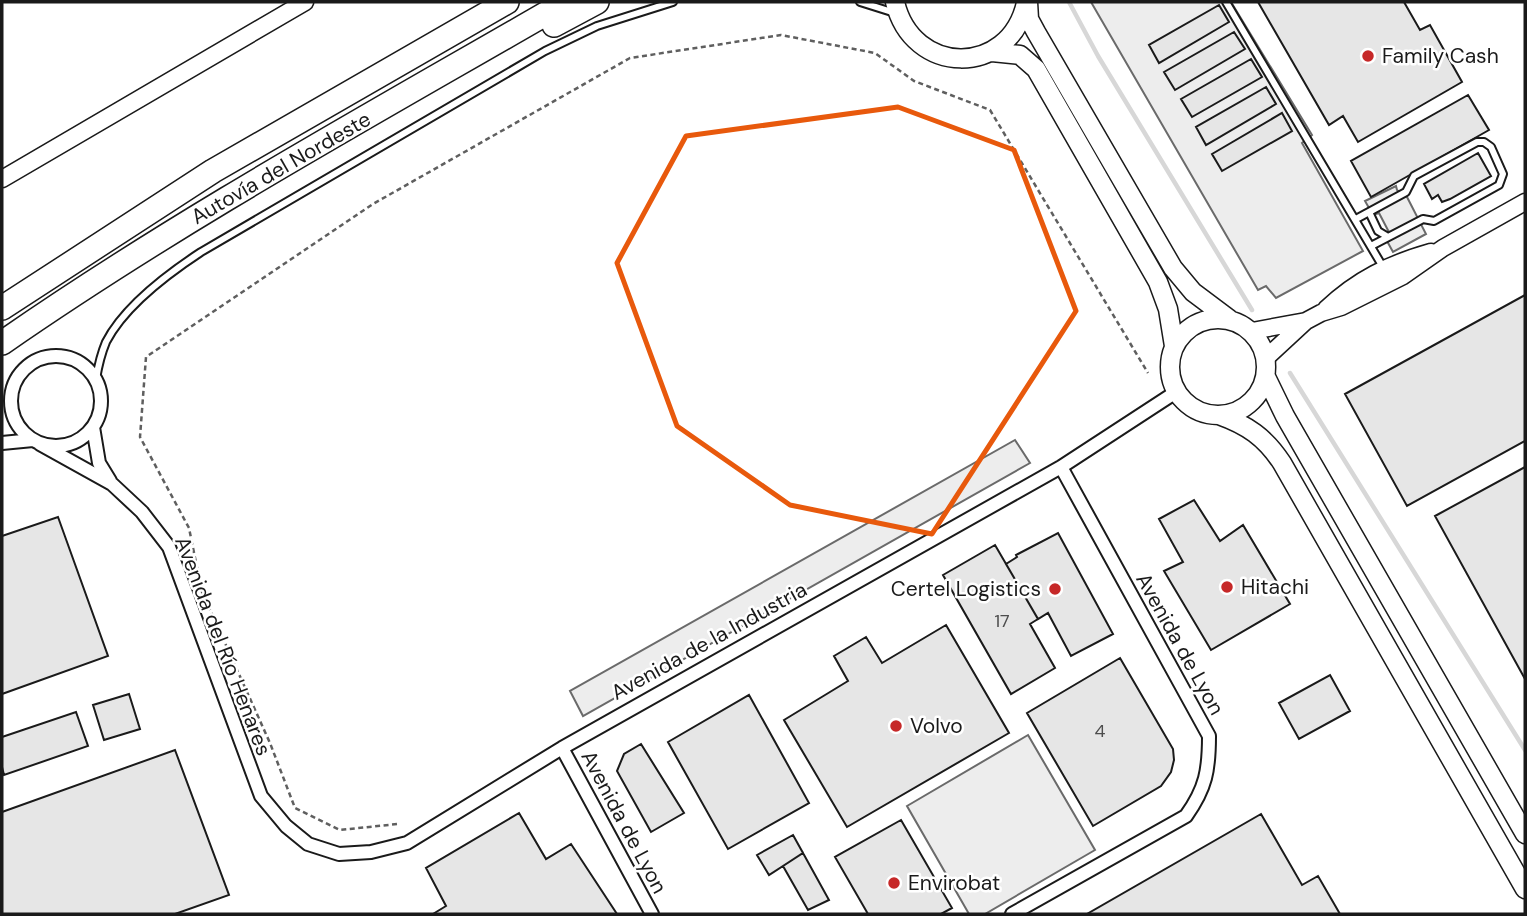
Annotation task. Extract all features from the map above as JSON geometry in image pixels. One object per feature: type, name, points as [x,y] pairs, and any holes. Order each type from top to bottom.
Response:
[{"type":"highway","name":"Autovía del Nordeste","points":[[2,308],[213,171],[507,2]]},
{"type":"highway","name":"Autovía del Nordeste","points":[[2,343],[62,301],[200,215],[566,2]]},
{"type":"highway","points":[[200,215],[325,157],[597,2]]},
{"type":"main road","points":[[992,52],[1010,38],[1022,18],[1027,2]]},
{"type":"main road","points":[[1027,2],[1036,32],[1173,268],[1193,292],[1229,319],[1252,331],[1263,346],[1266,377],[1260,392],[1249,404],[1235,412],[1219,415]]},
{"type":"main road","points":[[896,8],[907,31],[920,45],[936,54],[964,58],[992,52],[1020,55],[1036,69],[1158,282],[1168,309],[1174,346]]},
{"type":"main road","points":[[1229,319],[1203,320],[1181,335],[1174,346],[1169,369],[1176,392],[1202,413],[1219,415],[1237,422],[1268,443],[1282,463],[1525,889]]},
{"type":"main road","points":[[1266,377],[1285,416],[1525,834]]},
{"type":"street","points":[[2,179],[305,2]]},
{"type":"street","points":[[1266,358],[1306,321],[1403,276],[1443,248],[1525,201]]},
{"type":"street","points":[[1321,313],[1343,292],[1384,268],[1443,248]]},
{"type":"street","points":[[1341,307],[1350,295],[1385,276],[1384,268]]},
{"type":"street","points":[[1252,331],[1306,321]]},
{"type":"street","points":[[2,402],[27,366],[41,359],[57,356],[72,359],[86,367],[96,379],[102,404],[93,428],[83,438],[69,445],[54,447],[36,442],[2,443]]},
{"type":"street","points":[[17,378],[11,405],[15,419],[22,431],[36,442]]},
{"type":"street","name":"Avenida de la Industria","points":[[261,796],[286,826],[308,844],[339,854],[371,852],[407,843],[562,748],[1061,467],[1176,392]]},
{"type":"street","name":"Avenida del Río Henares","points":[[93,428],[99,463],[112,484]]},
{"type":"street","name":"Avenida del Río Henares","points":[[36,442],[112,484],[142,512],[169,547],[261,796]]},
{"type":"street","name":"Avenida de Lyon","points":[[1012,914],[1186,816],[1200,796],[1209,768],[1209,736],[1061,467]]},
{"type":"street","name":"Avenida de Lyon","points":[[562,748],[652,914]]},
{"type":"lane","points":[[96,379],[105,344],[118,325],[162,281],[201,252],[545,51],[597,26],[673,2]]},
{"type":"lane","points":[[860,2],[896,8]]},
{"type":"lane","points":[[1226,2],[1384,268]]},
{"type":"lane","points":[[1356,219],[1406,192],[1414,176],[1451,155],[1476,142],[1484,142],[1491,147],[1503,174],[1499,185],[1434,221],[1423,219],[1371,246]]},
{"type":"lane","points":[[1369,212],[1378,231],[1388,237]]},
{"type":"path","points":[[397,824],[340,830],[295,808],[270,743],[202,592],[189,528],[139,438],[146,357],[373,204],[630,58],[781,35],[875,53],[915,81],[990,110],[1148,373]]},
{"type":"highlighted area","points":[[898,107],[1014,150],[1076,311],[932,534],[790,505],[677,426],[617,263],[686,136]]},
{"type":"shaded area","points":[[1091,2],[1231,2],[1312,135],[1302,143],[1363,251],[1276,298],[1266,286],[1258,290]]},
{"type":"shaded area","points":[[1396,186],[1397,190],[1407,197],[1426,234],[1393,252],[1387,241],[1392,238],[1379,213],[1373,215],[1365,201]]},
{"type":"shaded area","points":[[1015,440],[1030,463],[583,716],[570,691]]},
{"type":"shaded area","points":[[1028,735],[1095,850],[985,914],[969,914],[907,806]]},
{"type":"building","name":"Family Cash","points":[[1258,2],[1404,2],[1420,30],[1430,25],[1462,82],[1358,142],[1343,116],[1329,125]]},
{"type":"building","points":[[1219,5],[1229,22],[1159,63],[1149,45]]},
{"type":"building","points":[[1234,32],[1245,49],[1175,90],[1164,72]]},
{"type":"building","points":[[1251,59],[1262,77],[1192,117],[1181,99]]},
{"type":"building","points":[[1266,87],[1276,104],[1206,145],[1196,127]]},
{"type":"building","points":[[1468,95],[1489,130],[1371,197],[1351,161]]},
{"type":"building","points":[[1282,113],[1292,131],[1222,171],[1212,154]]},
{"type":"building","points":[[1478,153],[1491,176],[1450,199],[1442,202],[1438,195],[1432,199],[1424,184]]},
{"type":"building","points":[[1525,295],[1525,441],[1407,506],[1345,394]]},
{"type":"building","points":[[1525,467],[1525,679],[1435,516]]},
{"type":"building","name":"Hitachi","points":[[1194,500],[1220,541],[1243,525],[1290,604],[1211,650],[1164,571],[1183,562],[1159,519]]},
{"type":"building","points":[[58,517],[108,656],[2,694],[2,536]]},
{"type":"building","name":"Certel Logistics","points":[[1058,533],[1113,634],[1071,656],[1048,613],[1038,619],[1006,564],[1017,557],[1016,555]]},
{"type":"building","points":[[995,545],[1038,619],[1030,624],[1055,668],[1011,694],[943,575]]},
{"type":"building","name":"Volvo","points":[[946,625],[1009,733],[847,827],[784,720],[848,681],[834,656],[866,637],[882,663]]},
{"type":"building","points":[[1120,658],[1173,749],[1174,760],[1171,772],[1161,786],[1093,826],[1027,713]]},
{"type":"building","points":[[1330,675],[1350,711],[1299,739],[1279,703]]},
{"type":"building","points":[[129,694],[140,729],[104,740],[93,705]]},
{"type":"building","points":[[749,695],[809,803],[728,849],[668,742]]},
{"type":"building","points":[[76,712],[88,746],[4,775],[2,737]]},
{"type":"building","points":[[641,744],[684,813],[651,832],[617,771],[624,754]]},
{"type":"building","points":[[175,750],[229,895],[175,914],[2,914],[2,812]]},
{"type":"building","points":[[519,813],[546,859],[571,844],[617,914],[433,914],[446,906],[426,868]]},
{"type":"building","points":[[1261,814],[1302,885],[1318,876],[1340,914],[1087,914]]},
{"type":"building","name":"Envirobat","points":[[901,820],[952,908],[941,914],[868,914],[835,857]]},
{"type":"building","points":[[793,835],[803,853],[769,875],[757,855]]},
{"type":"building","points":[[803,853],[829,900],[808,910],[783,866]]},
{"type":"waterway","points":[[1069,2],[1098,56],[1252,310]]},
{"type":"waterway","points":[[1290,373],[1525,750]]},
{"type":"place","name":"Family Cash","points":[[1368,56]]},
{"type":"place","name":"Hitachi","points":[[1227,587]]},
{"type":"place","name":"Certel Logistics","points":[[1055,589]]},
{"type":"place","name":"Volvo","points":[[896,726]]},
{"type":"place","name":"Envirobat","points":[[894,883]]}]
